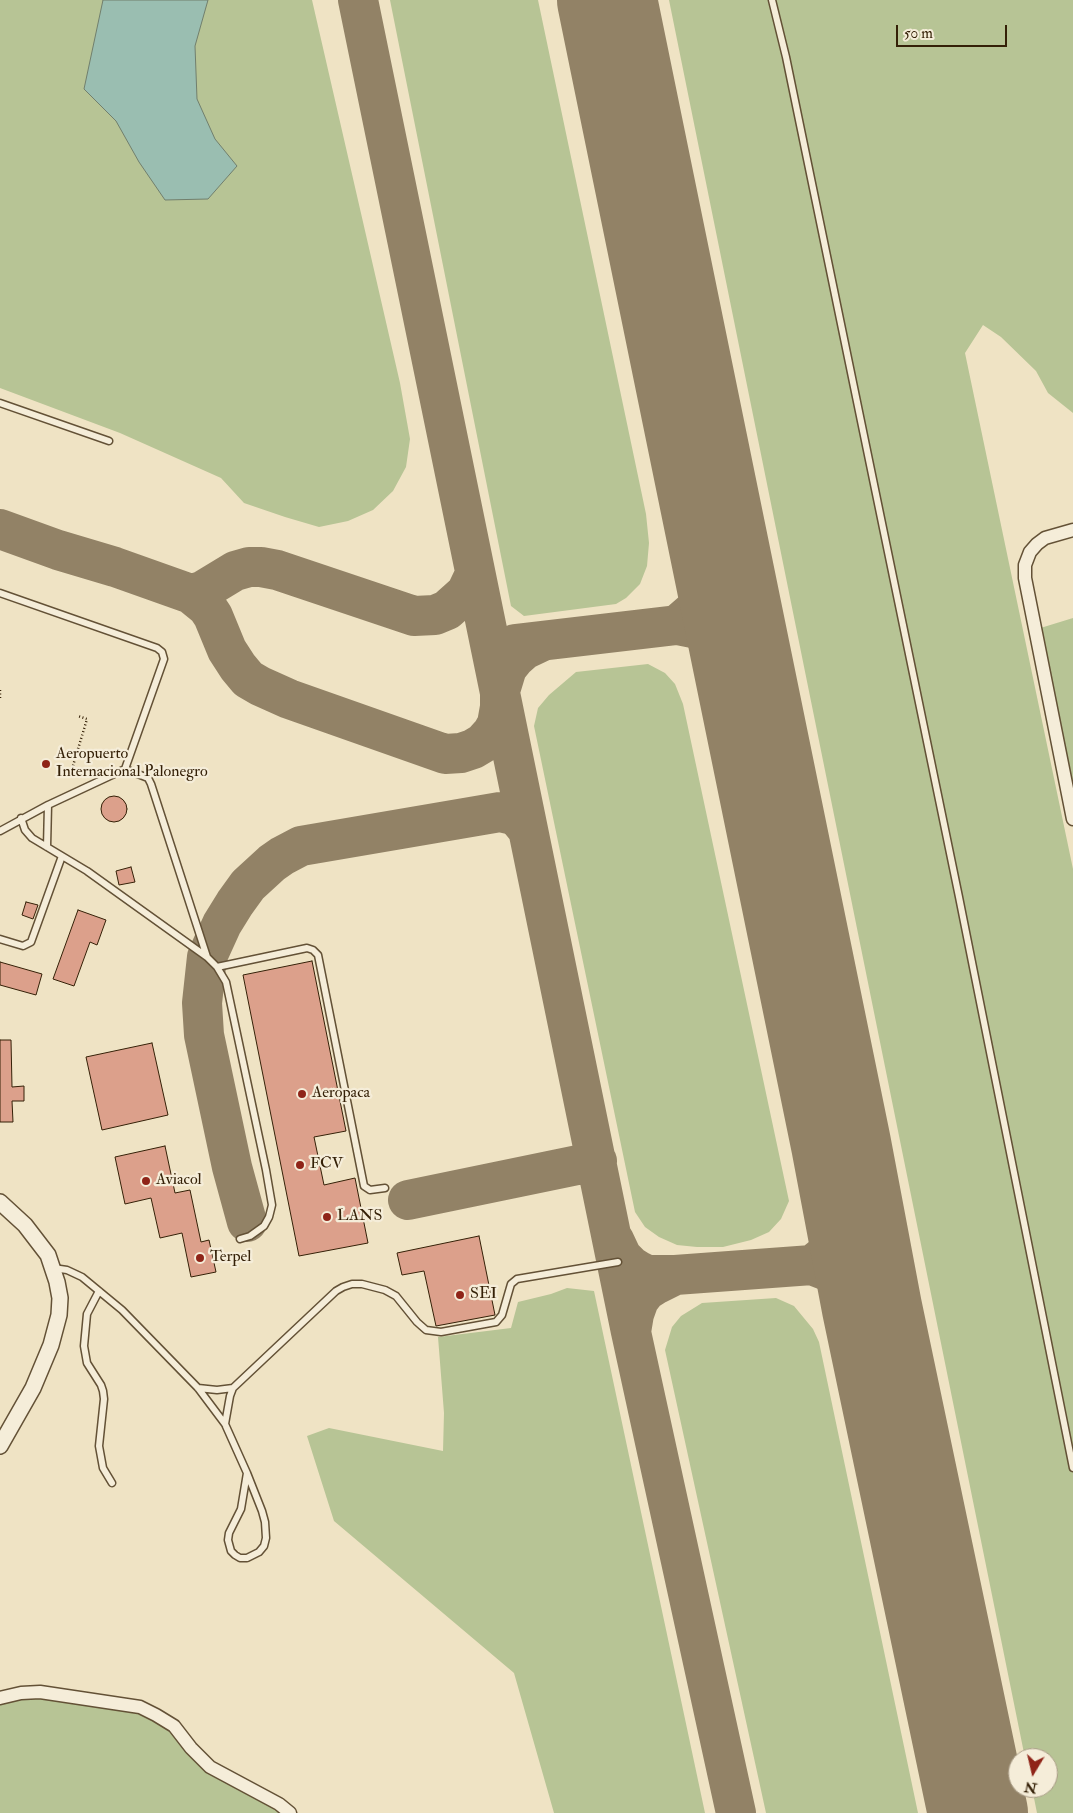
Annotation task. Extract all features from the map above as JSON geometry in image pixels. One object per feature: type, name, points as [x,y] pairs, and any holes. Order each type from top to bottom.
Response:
[{"type":"street","points":[[1073,530],[1044,538],[1030,552],[1025,565],[1025,578],[1033,621],[1073,819]]},
{"type":"street","points":[[0,1202],[25,1225],[38,1241],[53,1268],[60,1298],[56,1333],[33,1388],[0,1446]]},
{"type":"street","points":[[0,1698],[21,1693],[40,1692],[140,1707],[156,1714],[174,1726],[191,1748],[210,1767],[279,1804],[290,1813]]},
{"type":"lane","points":[[772,0],[786,57],[959,897],[1073,1468]]},
{"type":"lane","points":[[0,403],[109,442]]},
{"type":"lane","points":[[0,593],[157,648],[162,652],[164,659],[125,769]]},
{"type":"lane","points":[[0,831],[48,804],[125,769],[148,778],[207,957]]},
{"type":"lane","points":[[47,847],[48,804]]},
{"type":"lane","points":[[21,818],[25,830],[32,838],[106,884],[207,957],[217,967],[226,982],[272,1205],[264,1226],[250,1236],[240,1239]]},
{"type":"lane","points":[[0,940],[23,946],[31,942],[62,856]]},
{"type":"lane","points":[[217,967],[307,948],[313,950],[318,955],[364,1186],[370,1190],[385,1188]]},
{"type":"lane","points":[[225,1424],[233,1388],[336,1291],[352,1284],[374,1287],[396,1296],[426,1330],[441,1332],[496,1322],[502,1315],[511,1284],[516,1279],[618,1262]]},
{"type":"lane","points":[[53,1268],[74,1273],[122,1310],[198,1388],[225,1424],[247,1474],[262,1511],[266,1538],[264,1546],[259,1552],[247,1558],[240,1558],[231,1551],[228,1540],[229,1533],[241,1509],[247,1474]]},
{"type":"lane","points":[[99,1291],[87,1314],[84,1346],[87,1362],[103,1391],[100,1452],[103,1468],[112,1482]]},
{"type":"lane","points":[[198,1388],[217,1390],[233,1388]]},
{"type":"path","points":[[0,690],[0,698]]},
{"type":"path","points":[[72,769],[87,719],[78,716]]},
{"type":"green space","points":[[0,0],[312,0],[400,383],[410,439],[406,467],[393,491],[373,510],[348,521],[319,527],[285,517],[244,503],[221,478],[120,433],[0,388]]},
{"type":"green space","points":[[390,0],[538,0],[646,514],[649,543],[647,566],[640,584],[626,598],[616,604],[524,616],[511,606]]},
{"type":"green space","points":[[669,0],[1073,0],[1073,413],[1048,393],[1036,371],[1001,337],[983,325],[965,353],[1073,869],[1073,1813],[1037,1813],[1034,1798],[1058,1798],[1058,1748],[1023,1748]]},
{"type":"green space","points":[[1073,618],[1073,819],[1034,630]]},
{"type":"green space","points":[[648,664],[665,673],[675,684],[683,704],[789,1201],[781,1219],[769,1232],[751,1240],[723,1247],[677,1245],[659,1237],[645,1227],[635,1212],[534,726],[538,708],[549,695],[576,672]]},
{"type":"green space","points":[[567,1288],[594,1291],[705,1813],[554,1813],[514,1673],[334,1521],[307,1436],[329,1428],[443,1451],[444,1413],[438,1337],[511,1328],[518,1302]]},
{"type":"green space","points":[[776,1298],[794,1306],[813,1329],[819,1342],[918,1813],[766,1813],[665,1350],[672,1327],[681,1316],[702,1303]]},
{"type":"green space","points":[[20,1691],[156,1716],[191,1749],[292,1813],[0,1813],[0,1695]]},
{"type":"water","points":[[103,0],[208,0],[195,46],[197,99],[215,139],[237,166],[208,199],[165,200],[139,162],[116,121],[84,89]]},
{"type":"building","points":[[114,796],[123,800],[127,809],[123,818],[114,822],[105,818],[101,809],[105,800]]},
{"type":"building","points":[[131,867],[135,882],[119,885],[116,871]]},
{"type":"building","points":[[26,902],[38,905],[33,919],[22,915]]},
{"type":"building","points":[[78,910],[106,920],[97,945],[90,942],[74,986],[53,979]]},
{"type":"building","points":[[312,961],[346,1131],[314,1137],[324,1185],[355,1178],[368,1243],[299,1256],[243,975]]},
{"type":"building","points":[[0,962],[42,974],[36,995],[0,985]]},
{"type":"building","points":[[0,1040],[11,1040],[12,1087],[24,1086],[24,1101],[12,1101],[13,1122],[0,1122]]},
{"type":"building","points":[[152,1043],[168,1115],[102,1130],[86,1057]]},
{"type":"building","points":[[165,1146],[175,1193],[190,1190],[201,1242],[209,1240],[216,1272],[191,1277],[182,1233],[160,1238],[151,1198],[125,1204],[115,1157]]},
{"type":"building","name":"SEI","points":[[479,1236],[495,1315],[436,1326],[424,1271],[402,1275],[397,1253]]},
{"type":"taxiway","points":[[358,0],[631,1332],[736,1813]]},
{"type":"taxiway","points":[[713,522],[714,569],[709,585],[700,605],[677,625],[697,629],[717,643],[734,658],[744,675]]},
{"type":"taxiway","points":[[0,529],[191,594],[202,591],[235,571],[249,567],[261,567],[277,570],[414,616],[435,615],[447,610],[466,593],[475,574]]},
{"type":"taxiway","points":[[191,594],[207,607],[213,616],[227,650],[248,679],[289,699],[445,754],[461,753],[473,749],[483,743],[492,733],[497,724],[500,691],[507,668],[524,650],[543,641]]},
{"type":"taxiway","points":[[515,644],[677,625]]},
{"type":"taxiway","points":[[247,1222],[232,1167],[204,1035],[202,1003],[207,957],[222,924],[235,903],[248,885],[272,863],[301,846],[500,812],[513,815],[528,830]]},
{"type":"taxiway","points":[[408,1200],[597,1161]]},
{"type":"taxiway","points":[[852,1206],[851,1218],[846,1231],[827,1253],[812,1265],[843,1277],[855,1286],[872,1308]]},
{"type":"taxiway","points":[[614,1240],[622,1257],[639,1271],[647,1275],[675,1275],[646,1291],[639,1300],[631,1332]]},
{"type":"taxiway","points":[[675,1275],[812,1265]]},
{"type":"runway","points":[[607,0],[841,1144],[872,1308],[978,1813]]},
{"type":"place","name":"Aeropuerto Internacional Palonegro","points":[[46,764]]},
{"type":"place","name":"Aeropaca","points":[[302,1094]]},
{"type":"place","name":"FCV","points":[[300,1165]]},
{"type":"place","name":"Aviacol","points":[[146,1181]]},
{"type":"place","name":"LANS","points":[[327,1217]]},
{"type":"place","name":"Terpel","points":[[200,1258]]},
{"type":"place","name":"SEI","points":[[460,1295]]}]
